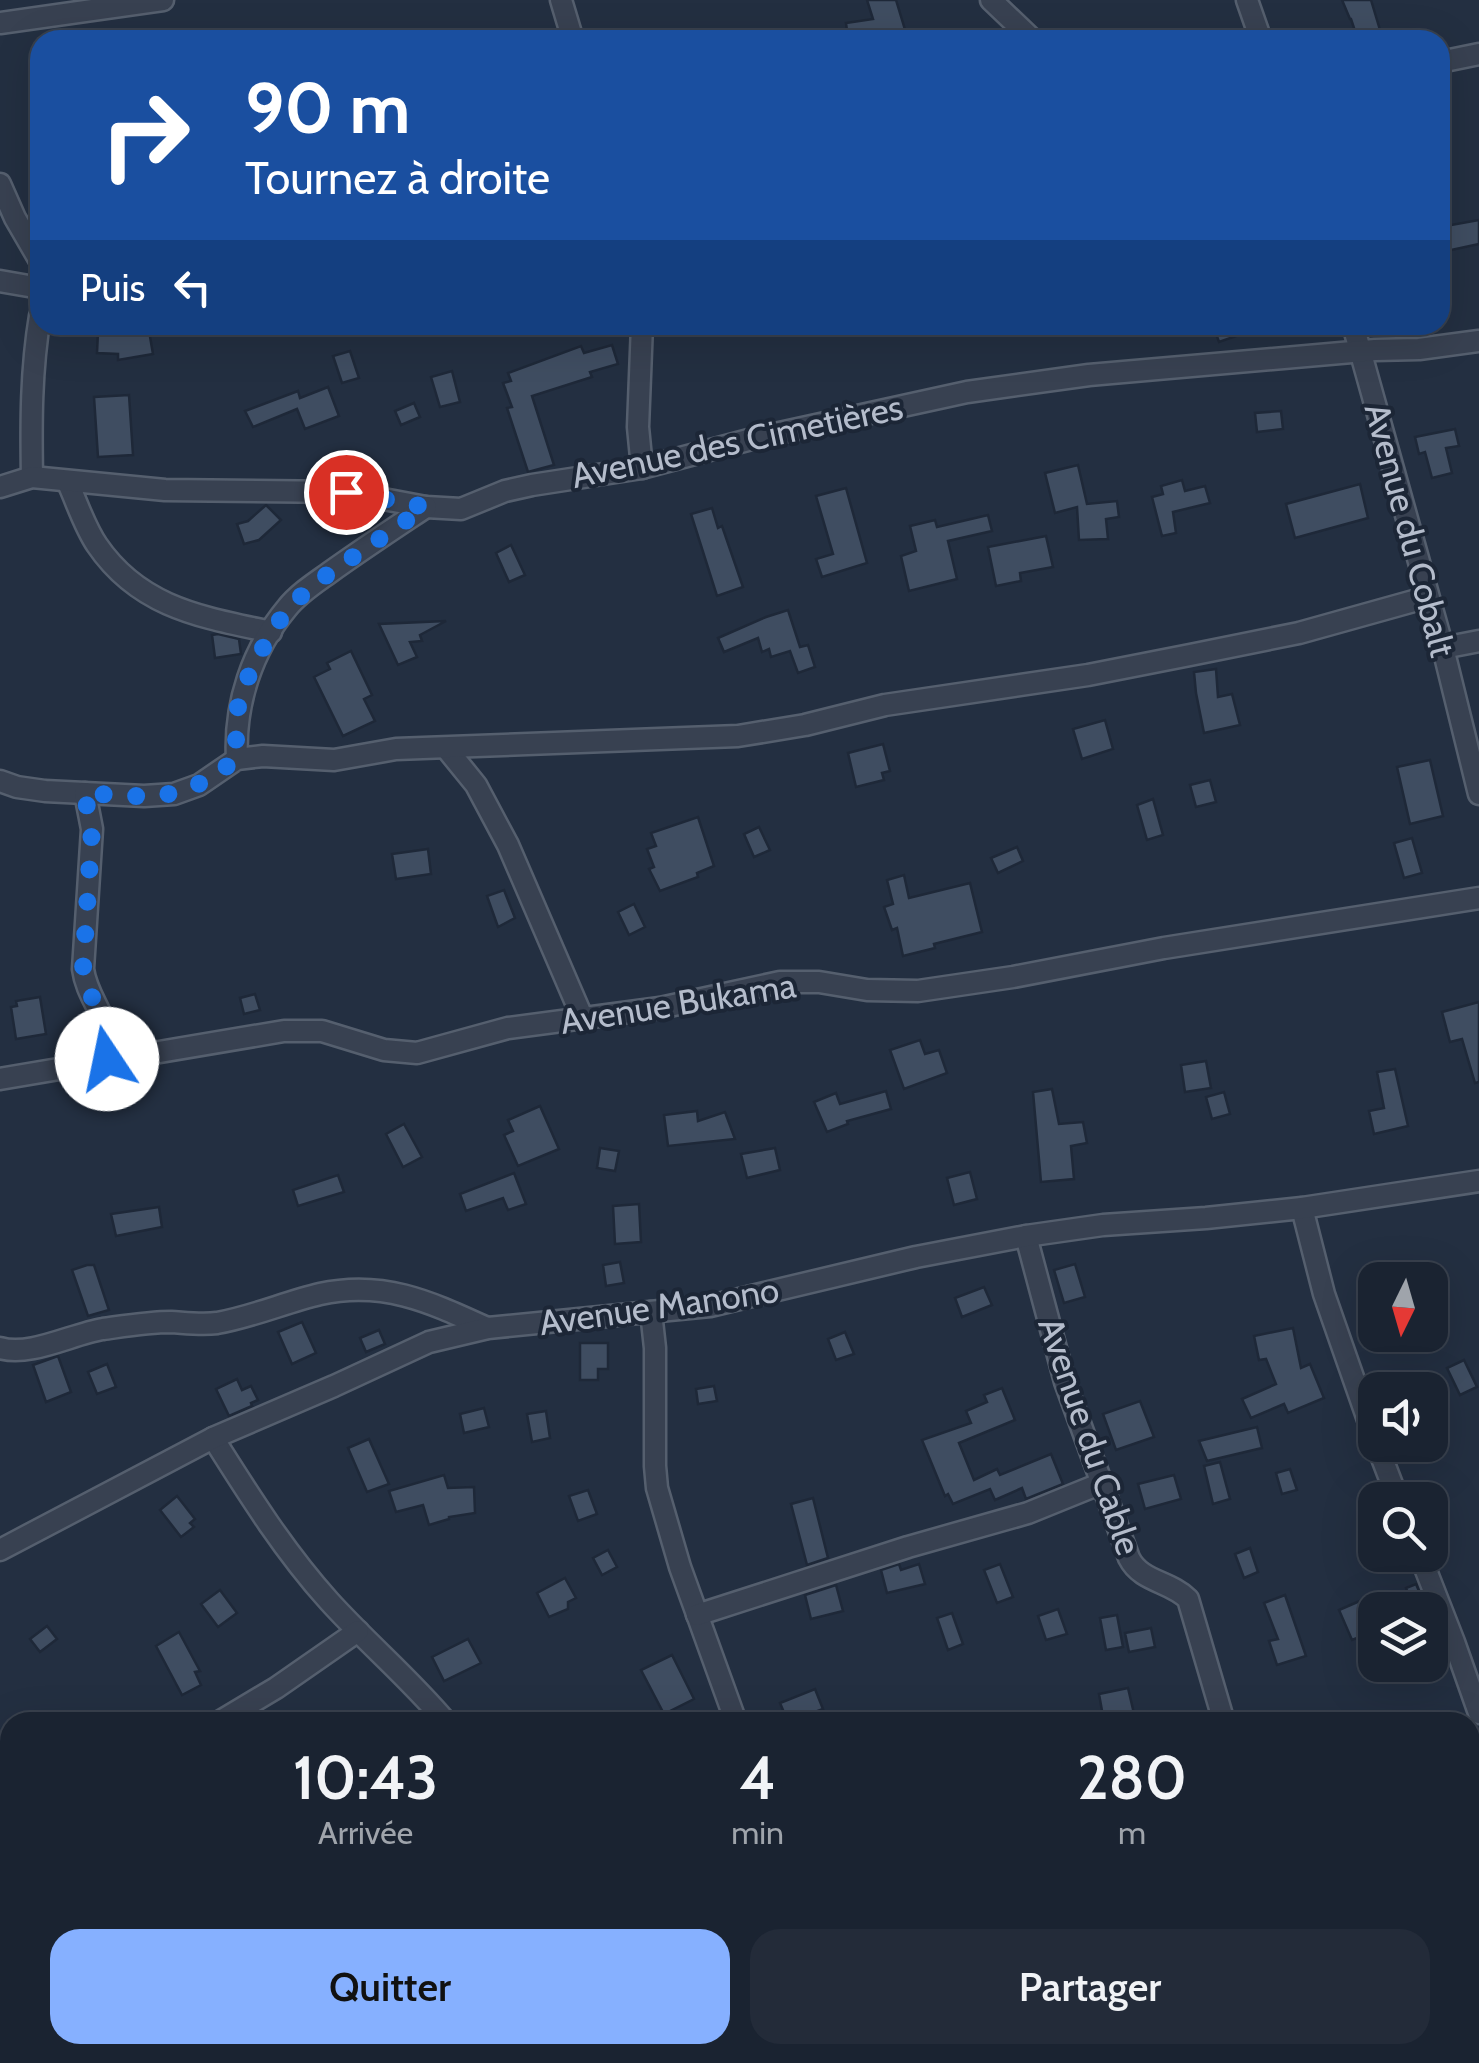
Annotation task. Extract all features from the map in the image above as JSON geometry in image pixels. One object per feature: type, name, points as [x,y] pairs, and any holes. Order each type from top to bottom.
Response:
[{"type":"street","points":[[0,23],[162,0]]},
{"type":"street","points":[[561,0],[570,30]]},
{"type":"street","points":[[991,0],[1022,30]]},
{"type":"street","points":[[1246,0],[1256,30]]},
{"type":"street","points":[[1450,60],[1479,54]]},
{"type":"street","points":[[0,184],[30,244]]},
{"type":"street","points":[[0,281],[30,286]]},
{"type":"street","points":[[32,477],[31,402],[38,335]]},
{"type":"street","points":[[642,335],[638,427],[642,468]]},
{"type":"street","name":"Avenue du Cobalt","points":[[1356,335],[1443,648],[1479,794]]},
{"type":"street","name":"Avenue des Cimetières","points":[[0,486],[32,477],[219,492],[346,492],[426,507],[461,508],[532,485],[642,468],[752,439],[967,392],[1089,375],[1479,341]]},
{"type":"street","points":[[68,482],[96,544],[131,584],[177,609],[272,632]]},
{"type":"street","points":[[237,759],[238,707],[252,666],[288,607],[309,588],[426,507]]},
{"type":"street","points":[[0,781],[45,791],[144,796],[174,794],[237,759],[263,756],[334,760],[396,749],[738,736],[805,725],[885,705],[1190,656],[1298,634],[1428,597]]},
{"type":"street","points":[[1443,648],[1479,641]]},
{"type":"street","points":[[446,748],[476,785],[508,845],[583,1019]]},
{"type":"street","points":[[84,793],[92,829],[84,981],[104,1024],[107,1059]]},
{"type":"street","name":"Avenue Bukama","points":[[0,1078],[284,1030],[322,1031],[384,1050],[417,1053],[508,1028],[700,1000],[780,982],[918,991],[1479,898]]},
{"type":"street","name":"Avenue Manono","points":[[0,1550],[214,1438],[429,1342],[488,1328],[710,1306],[916,1257],[1026,1236],[1103,1225],[1302,1208],[1479,1180]]},
{"type":"street","points":[[1302,1208],[1329,1309],[1358,1392]]},
{"type":"street","name":"Avenue du Cable","points":[[1026,1236],[1065,1382],[1134,1567],[1188,1599],[1221,1712]]},
{"type":"street","points":[[0,1348],[22,1351],[100,1330],[170,1322],[220,1322],[322,1294],[360,1288],[416,1297],[488,1328]]},
{"type":"street","points":[[651,1312],[657,1488],[680,1568],[732,1712]]},
{"type":"street","points":[[214,1438],[296,1562],[329,1602],[438,1712]]},
{"type":"street","points":[[698,1615],[908,1546],[1028,1513],[1102,1483]]},
{"type":"street","points":[[1427,1572],[1479,1712]]},
{"type":"street","points":[[236,1712],[358,1631]]},
{"type":"building","points":[[867,0],[896,0],[905,30],[847,30],[846,23],[873,19]]},
{"type":"building","points":[[1342,0],[1371,0],[1380,30],[1355,30]]},
{"type":"building","points":[[1479,220],[1479,244],[1450,250],[1450,225]]},
{"type":"building","points":[[98,335],[150,335],[153,354],[118,360],[118,354],[97,353]]},
{"type":"building","points":[[1217,335],[1239,335],[1219,342]]},
{"type":"building","points":[[612,345],[618,364],[590,372],[592,377],[532,396],[554,465],[528,472],[507,408],[512,407],[503,383],[511,381],[508,373],[581,346],[584,353]]},
{"type":"building","points":[[350,351],[359,378],[342,383],[333,356]]},
{"type":"building","points":[[452,371],[460,402],[440,407],[431,377]]},
{"type":"building","points":[[328,387],[339,416],[305,429],[297,409],[253,427],[245,411],[298,391],[300,398]]},
{"type":"building","points":[[129,395],[133,455],[98,457],[94,397]]},
{"type":"building","points":[[414,403],[420,417],[401,425],[395,411]]},
{"type":"building","points":[[1281,411],[1283,429],[1257,432],[1255,413]]},
{"type":"building","points":[[1455,429],[1459,446],[1446,448],[1452,473],[1432,478],[1425,452],[1419,454],[1415,437]]},
{"type":"building","points":[[1078,465],[1087,504],[1117,501],[1119,517],[1106,519],[1108,539],[1079,540],[1077,507],[1055,513],[1045,473]]},
{"type":"building","points":[[1182,480],[1185,491],[1205,486],[1210,503],[1173,512],[1176,533],[1162,536],[1152,497],[1163,494],[1161,486]]},
{"type":"building","points":[[1360,484],[1368,518],[1295,538],[1286,504]]},
{"type":"building","points":[[846,488],[867,563],[822,577],[816,559],[833,554],[816,496]]},
{"type":"building","points":[[266,505],[281,520],[259,540],[244,544],[237,524],[248,521]]},
{"type":"building","points":[[712,508],[743,587],[717,596],[691,514]]},
{"type":"building","points":[[988,515],[992,531],[948,541],[957,579],[909,591],[901,556],[916,551],[910,526],[935,520],[937,527]]},
{"type":"building","points":[[1046,536],[1053,567],[1020,573],[1021,581],[996,586],[988,547]]},
{"type":"building","points":[[511,545],[525,575],[509,582],[496,553]]},
{"type":"building","points":[[788,610],[800,647],[808,645],[815,667],[798,673],[790,651],[771,657],[769,649],[762,652],[758,638],[724,652],[718,638]]},
{"type":"building","points":[[446,621],[420,635],[422,641],[410,642],[417,657],[398,665],[379,624]]},
{"type":"building","points":[[212,635],[239,639],[241,654],[215,658]]},
{"type":"building","points":[[351,651],[372,695],[364,699],[375,721],[343,736],[314,677],[330,669],[327,663]]},
{"type":"building","points":[[1216,669],[1218,697],[1232,694],[1240,725],[1204,733],[1194,672]]},
{"type":"building","points":[[1105,720],[1113,749],[1082,759],[1073,729]]},
{"type":"building","points":[[883,744],[890,771],[882,773],[884,780],[856,787],[848,753]]},
{"type":"building","points":[[1430,760],[1443,816],[1410,824],[1397,767]]},
{"type":"building","points":[[1210,780],[1216,802],[1196,807],[1190,785]]},
{"type":"building","points":[[1153,799],[1163,835],[1147,840],[1137,805]]},
{"type":"building","points":[[698,817],[714,866],[697,873],[698,877],[660,891],[649,869],[654,867],[647,849],[656,846],[651,833]]},
{"type":"building","points":[[759,827],[770,850],[754,857],[744,834]]},
{"type":"building","points":[[1412,838],[1422,873],[1404,878],[1394,843]]},
{"type":"building","points":[[1017,847],[1023,861],[998,873],[991,858]]},
{"type":"building","points":[[428,849],[431,874],[396,879],[392,854]]},
{"type":"building","points":[[904,875],[909,898],[970,883],[982,932],[903,956],[897,928],[892,930],[884,907],[893,904],[887,880]]},
{"type":"building","points":[[504,890],[515,918],[498,927],[487,896]]},
{"type":"building","points":[[634,904],[645,927],[629,935],[618,912]]},
{"type":"building","points":[[255,994],[260,1010],[244,1014],[240,998]]},
{"type":"building","points":[[40,997],[46,1034],[16,1039],[11,1007],[17,1006],[16,1001]]},
{"type":"building","points":[[1479,1002],[1479,1082],[1475,1083],[1462,1039],[1450,1042],[1442,1012]]},
{"type":"building","points":[[920,1040],[925,1054],[939,1050],[947,1073],[904,1089],[890,1050]]},
{"type":"building","points":[[1206,1061],[1211,1088],[1185,1092],[1181,1065]]},
{"type":"building","points":[[1395,1069],[1408,1126],[1374,1134],[1369,1111],[1384,1108],[1377,1072]]},
{"type":"building","points":[[1052,1089],[1059,1124],[1083,1122],[1087,1143],[1071,1146],[1074,1179],[1041,1182],[1033,1092]]},
{"type":"building","points":[[886,1091],[891,1109],[847,1121],[848,1124],[827,1132],[814,1102],[836,1093],[840,1104]]},
{"type":"building","points":[[1224,1092],[1230,1114],[1212,1119],[1206,1097]]},
{"type":"building","points":[[540,1106],[559,1149],[518,1166],[504,1135],[513,1131],[508,1120]]},
{"type":"building","points":[[697,1111],[698,1121],[725,1112],[735,1139],[668,1146],[664,1115]]},
{"type":"building","points":[[404,1124],[422,1157],[403,1167],[386,1134]]},
{"type":"building","points":[[600,1148],[619,1151],[615,1171],[597,1168]]},
{"type":"building","points":[[775,1148],[780,1170],[747,1178],[741,1154]]},
{"type":"building","points":[[970,1172],[977,1199],[954,1205],[947,1178]]},
{"type":"building","points":[[514,1173],[526,1204],[508,1210],[503,1198],[466,1211],[460,1194]]},
{"type":"building","points":[[338,1175],[344,1192],[298,1206],[293,1190]]},
{"type":"building","points":[[639,1204],[641,1242],[615,1244],[613,1206]]},
{"type":"building","points":[[159,1207],[162,1227],[116,1236],[111,1214]]},
{"type":"building","points":[[620,1262],[624,1283],[606,1286],[603,1265]]},
{"type":"building","points":[[1075,1264],[1085,1297],[1064,1303],[1054,1270]]},
{"type":"building","points":[[94,1265],[109,1310],[88,1316],[72,1270]]},
{"type":"building","points":[[984,1287],[992,1305],[962,1317],[955,1298]]},
{"type":"building","points":[[302,1322],[316,1353],[292,1364],[278,1332]]},
{"type":"building","points":[[1293,1328],[1301,1368],[1310,1364],[1324,1398],[1288,1413],[1284,1404],[1251,1418],[1242,1399],[1276,1384],[1266,1359],[1259,1360],[1254,1336]]},
{"type":"building","points":[[379,1330],[385,1344],[366,1352],[360,1338]]},
{"type":"building","points":[[845,1332],[854,1354],[836,1360],[828,1339]]},
{"type":"building","points":[[580,1343],[608,1343],[608,1369],[598,1369],[598,1380],[580,1380]]},
{"type":"building","points":[[58,1356],[71,1392],[46,1402],[33,1365]]},
{"type":"building","points":[[1464,1360],[1477,1387],[1460,1395],[1447,1368]]},
{"type":"building","points":[[107,1364],[116,1387],[97,1394],[88,1372]]},
{"type":"building","points":[[237,1379],[242,1390],[251,1386],[258,1400],[229,1416],[216,1389]]},
{"type":"building","points":[[714,1386],[717,1401],[698,1404],[696,1389]]},
{"type":"building","points":[[1002,1388],[1015,1420],[959,1443],[974,1480],[997,1469],[1000,1475],[1051,1454],[1063,1484],[1026,1499],[1022,1488],[995,1500],[990,1489],[953,1504],[948,1494],[945,1496],[922,1440],[971,1423],[966,1411],[987,1402],[984,1395]]},
{"type":"building","points":[[1140,1401],[1154,1437],[1116,1450],[1103,1414]]},
{"type":"building","points":[[484,1408],[489,1427],[464,1433],[460,1414]]},
{"type":"building","points":[[546,1411],[550,1438],[532,1442],[527,1414]]},
{"type":"building","points":[[1257,1427],[1262,1448],[1207,1461],[1199,1441]]},
{"type":"building","points":[[369,1439],[389,1484],[367,1492],[348,1448]]},
{"type":"building","points":[[1220,1462],[1230,1499],[1213,1504],[1204,1466]]},
{"type":"building","points":[[1290,1469],[1297,1490],[1282,1494],[1276,1473]]},
{"type":"building","points":[[444,1475],[448,1488],[474,1487],[475,1513],[429,1525],[423,1505],[396,1512],[389,1491]]},
{"type":"building","points":[[1174,1475],[1181,1499],[1145,1509],[1138,1484]]},
{"type":"building","points":[[588,1490],[597,1514],[578,1521],[569,1496]]},
{"type":"building","points":[[177,1496],[195,1519],[190,1523],[194,1527],[181,1537],[160,1510]]},
{"type":"building","points":[[813,1498],[828,1558],[807,1565],[791,1504]]},
{"type":"building","points":[[1250,1548],[1258,1572],[1244,1578],[1235,1554]]},
{"type":"building","points":[[608,1550],[617,1567],[602,1575],[593,1558]]},
{"type":"building","points":[[899,1564],[901,1570],[919,1564],[925,1584],[887,1593],[881,1570]]},
{"type":"building","points":[[1000,1564],[1013,1597],[997,1603],[984,1570]]},
{"type":"building","points":[[565,1578],[576,1598],[568,1602],[568,1609],[549,1617],[537,1593]]},
{"type":"building","points":[[1416,1584],[1419,1592],[1407,1592],[1406,1588]]},
{"type":"building","points":[[836,1585],[843,1611],[811,1619],[805,1595]]},
{"type":"building","points":[[220,1590],[237,1613],[218,1627],[201,1604]]},
{"type":"building","points":[[1285,1595],[1306,1656],[1277,1665],[1269,1641],[1278,1639],[1264,1603]]},
{"type":"building","points":[[1358,1602],[1358,1638],[1352,1640],[1339,1610]]},
{"type":"building","points":[[1058,1609],[1067,1634],[1046,1640],[1038,1616]]},
{"type":"building","points":[[952,1613],[963,1644],[948,1650],[937,1618]]},
{"type":"building","points":[[1117,1615],[1123,1647],[1106,1650],[1100,1618]]},
{"type":"building","points":[[47,1626],[57,1639],[40,1652],[30,1639]]},
{"type":"building","points":[[1151,1628],[1155,1647],[1129,1652],[1125,1633]]},
{"type":"building","points":[[179,1632],[200,1671],[195,1672],[201,1685],[182,1695],[156,1646]]},
{"type":"building","points":[[468,1639],[481,1663],[444,1681],[432,1657]]},
{"type":"building","points":[[672,1655],[694,1699],[663,1712],[641,1670]]},
{"type":"building","points":[[1128,1688],[1134,1712],[1102,1712],[1099,1694]]},
{"type":"building","points":[[815,1689],[823,1709],[784,1712],[780,1703]]},
{"type":"route","points":[[107,1059],[104,1024],[84,981],[92,829],[84,793],[174,794],[237,759],[238,707],[252,666],[288,607],[328,574],[426,507],[346,492]]}]
